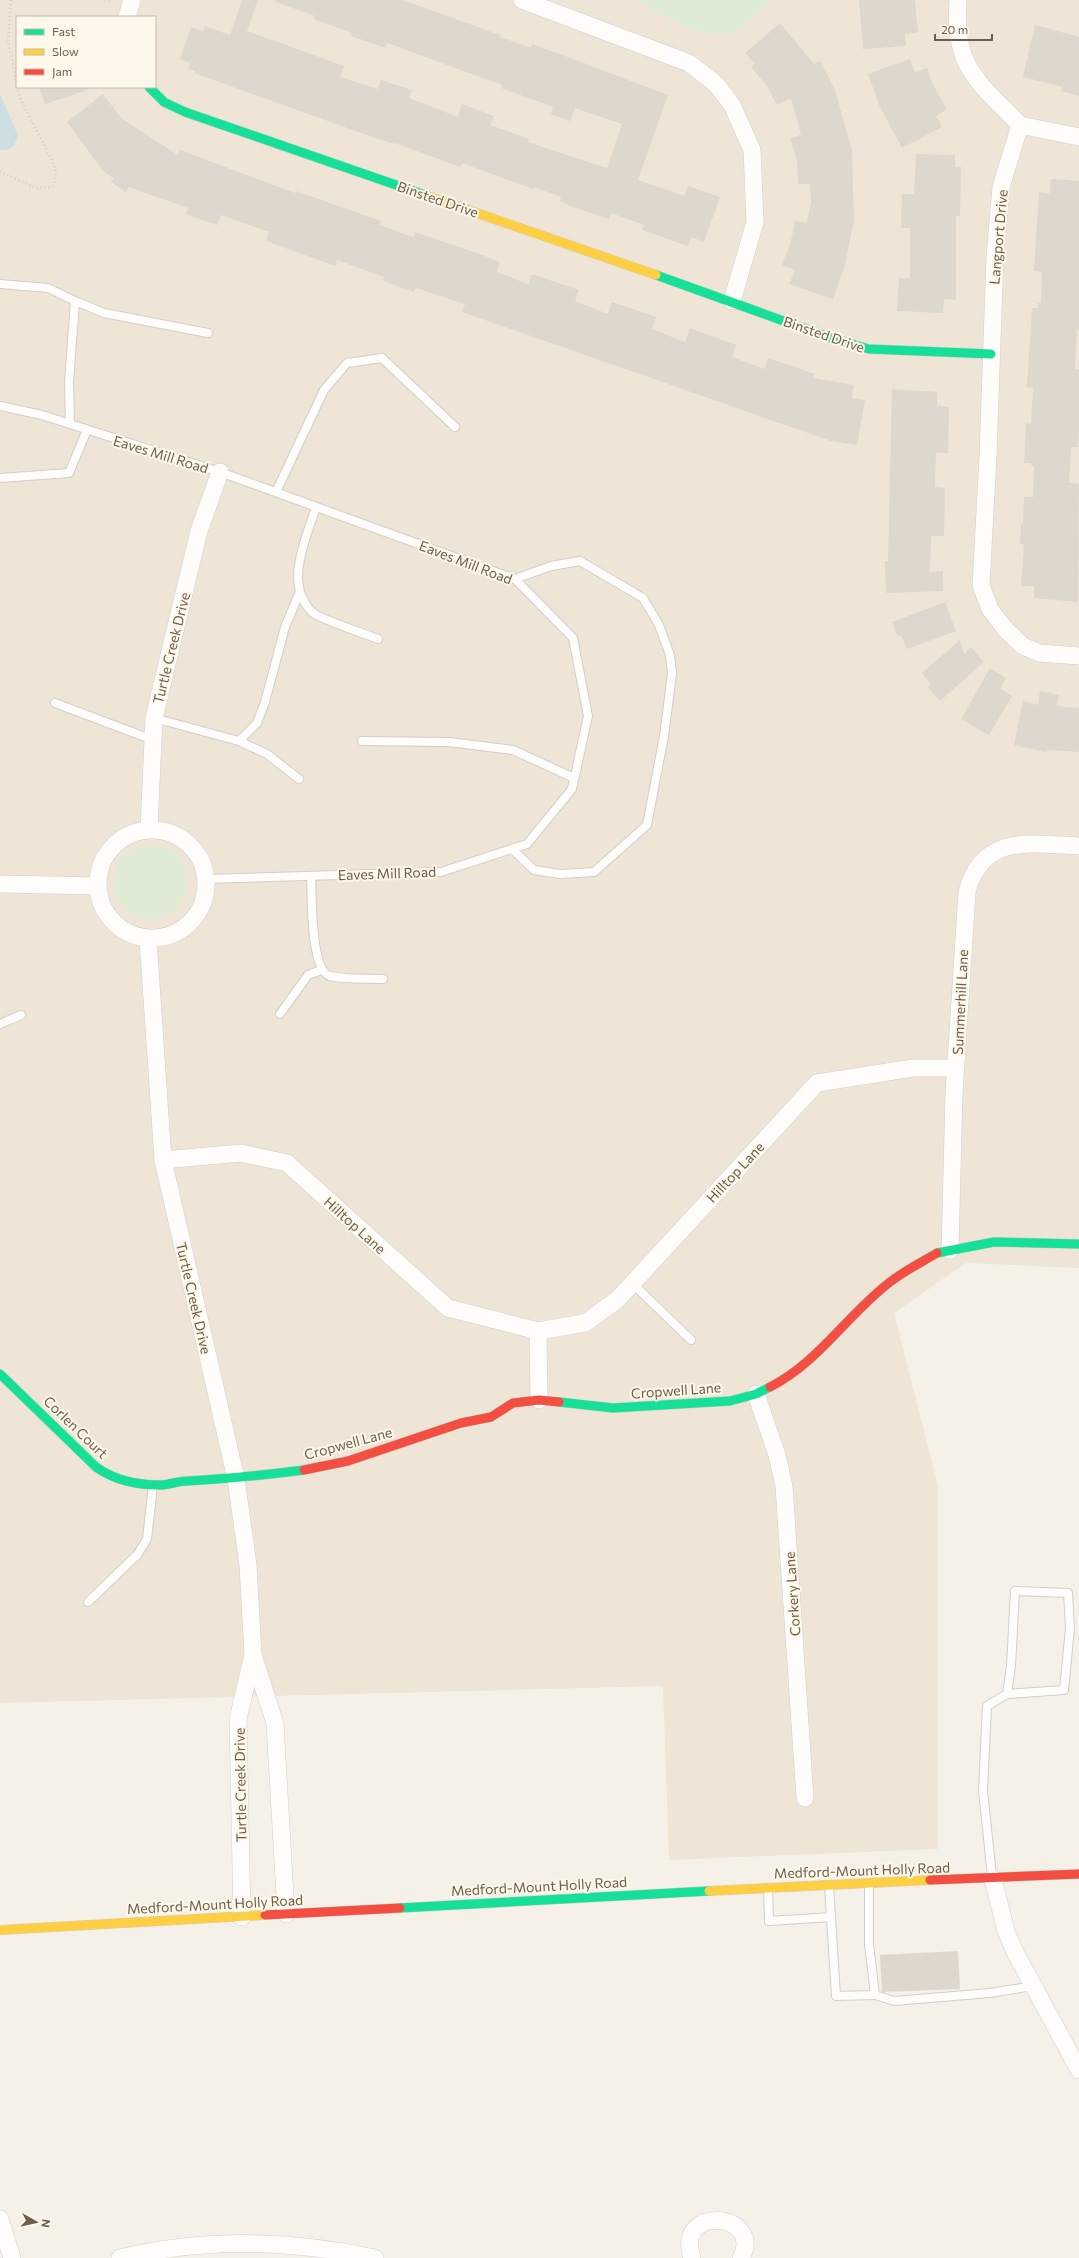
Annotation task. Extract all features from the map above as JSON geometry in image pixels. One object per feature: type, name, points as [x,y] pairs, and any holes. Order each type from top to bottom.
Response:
[{"type":"street","points":[[128,16],[132,0]]},
{"type":"street","points":[[522,0],[689,63],[716,84],[732,105],[752,150],[755,222],[732,301]]},
{"type":"street","points":[[958,0],[956,26],[964,60],[975,78],[1020,125],[1079,137]]},
{"type":"street","name":"Binsted Drive","points":[[150,88],[164,102],[185,112],[732,301],[830,338],[869,349],[991,354]]},
{"type":"street","name":"Langport Drive","points":[[1020,125],[1001,187],[995,256],[981,585],[990,609],[1005,629],[1023,646],[1039,653],[1079,656]]},
{"type":"street","name":"Turtle Creek Drive","points":[[150,828],[154,718],[199,531],[220,472]]},
{"type":"street","points":[[150,828],[170,831],[188,842],[201,859],[207,879],[204,902],[191,922],[172,935],[148,939],[129,934],[112,922],[101,905],[97,886],[103,858],[122,837],[150,828]]},
{"type":"street","name":"Summerhill Lane","points":[[950,1250],[956,1068],[967,892],[976,867],[986,857],[999,849],[1012,845],[1079,846]]},
{"type":"street","points":[[0,884],[97,886]]},
{"type":"street","name":"Turtle Creek Drive","points":[[148,939],[162,1160],[236,1479],[248,1565],[253,1655],[275,1723],[286,1914]]},
{"type":"street","name":"Hilltop Lane","points":[[162,1160],[241,1153],[287,1163],[448,1308],[538,1331],[585,1324],[617,1300],[817,1083],[913,1068],[956,1068]]},
{"type":"street","name":"Cropwell Lane","points":[[236,1479],[305,1470],[348,1461],[461,1423],[491,1417],[513,1403],[539,1400],[613,1408],[703,1404],[730,1401],[756,1394],[782,1381],[805,1363],[890,1282],[937,1253],[994,1242],[1079,1244]]},
{"type":"street","points":[[538,1331],[539,1400]]},
{"type":"street","name":"Corlen Court","points":[[0,1374],[96,1467],[107,1475],[121,1481],[153,1484],[236,1479]]},
{"type":"street","name":"Corkery Lane","points":[[756,1394],[777,1455],[784,1486],[805,1798]]},
{"type":"street","name":"Turtle Creek Drive","points":[[242,1917],[238,1719],[253,1655]]},
{"type":"street","name":"Medford-Mount Holly Road","points":[[0,1930],[829,1884],[993,1879],[1079,1874]]},
{"type":"street","points":[[993,1879],[1006,1932],[1032,1986],[1079,2070]]},
{"type":"street","points":[[0,2218],[12,2258]]},
{"type":"street","points":[[692,2258],[689,2248],[689,2239],[695,2228],[705,2222],[718,2220],[730,2222],[739,2228],[745,2244],[741,2258]]},
{"type":"street","points":[[120,2258],[189,2246],[262,2244],[312,2247],[375,2258]]},
{"type":"lane","points":[[0,284],[48,288],[75,301],[104,312],[208,333]]},
{"type":"lane","points":[[70,424],[69,382],[75,301]]},
{"type":"lane","points":[[276,492],[324,390],[347,363],[382,358],[455,427]]},
{"type":"lane","name":"Eaves Mill Road","points":[[0,406],[42,415],[220,472],[515,579],[573,638],[588,716],[572,789],[527,844],[441,872],[207,879]]},
{"type":"lane","points":[[0,478],[69,473],[87,430]]},
{"type":"lane","points":[[239,741],[257,723],[265,702],[285,627],[299,594],[299,559],[316,507]]},
{"type":"lane","points":[[512,849],[534,870],[560,874],[594,872],[647,825],[664,736],[672,674],[670,655],[659,625],[643,598],[580,562],[551,566],[515,579]]},
{"type":"lane","points":[[299,594],[314,614],[378,639]]},
{"type":"lane","points":[[56,703],[153,740]]},
{"type":"lane","points":[[154,718],[239,741],[267,754],[299,778]]},
{"type":"lane","points":[[362,741],[449,742],[513,750],[574,778]]},
{"type":"lane","points":[[311,876],[316,954],[321,970],[329,976],[383,979]]},
{"type":"lane","points":[[280,1014],[308,976],[321,970]]},
{"type":"lane","points":[[0,1024],[22,1015]]},
{"type":"lane","points":[[632,1283],[691,1340]]},
{"type":"lane","points":[[88,1602],[137,1555],[147,1539],[153,1484]]},
{"type":"lane","points":[[993,1879],[983,1791],[987,1706],[1007,1694],[1064,1690],[1070,1628],[1068,1593],[1015,1591],[1011,1666],[1007,1694]]},
{"type":"lane","points":[[869,1883],[869,1944],[875,1995]]},
{"type":"lane","points":[[829,1884],[836,1996],[875,1995],[894,2001],[990,1993],[1032,1986]]},
{"type":"lane","points":[[768,1888],[769,1921],[831,1917]]},
{"type":"path","points":[[11,0],[8,39],[16,82]]},
{"type":"path","points":[[105,0],[111,2]]},
{"type":"path","points":[[0,172],[37,188],[52,187],[55,183],[56,174],[54,164],[20,98],[17,88]]},
{"type":"shaded area","points":[[0,0],[1079,0],[1079,1268],[966,1263],[894,1313],[938,1486],[938,1849],[669,1860],[663,1686],[0,1703]]},
{"type":"shaded area","points":[[0,94],[18,135],[12,147],[7,150],[0,150]]},
{"type":"green space","points":[[638,0],[773,0],[738,30],[721,34],[708,33],[683,25],[658,13]]},
{"type":"green space","points":[[143,845],[157,845],[171,851],[181,861],[187,875],[185,896],[181,903],[171,913],[157,919],[143,919],[129,913],[119,903],[113,889],[113,875],[119,861],[129,851]]},
{"type":"building","points":[[242,0],[258,0],[247,31],[344,66],[340,77],[378,89],[381,80],[412,90],[409,98],[458,117],[462,104],[494,116],[490,125],[529,139],[528,142],[607,168],[622,124],[575,108],[570,121],[551,114],[553,107],[501,88],[502,85],[387,43],[385,48],[351,36],[352,33],[314,19],[315,16],[276,2],[276,0],[403,0],[500,35],[500,37],[531,48],[532,44],[560,54],[668,95],[638,180],[684,196],[688,186],[720,197],[704,242],[691,237],[688,246],[642,230],[644,225],[611,213],[609,219],[582,210],[560,201],[561,197],[534,187],[533,189],[462,163],[460,167],[194,73],[195,71],[188,69],[190,63],[180,59],[191,27],[203,31],[205,26],[230,35]]},
{"type":"building","points":[[859,0],[915,0],[918,32],[905,34],[906,46],[863,49]]},
{"type":"building","points":[[780,23],[814,64],[820,61],[835,90],[852,151],[854,220],[845,265],[833,299],[789,284],[795,270],[782,265],[791,241],[795,221],[807,223],[811,202],[810,184],[798,184],[797,161],[790,138],[801,135],[791,98],[777,105],[767,86],[751,67],[755,64],[745,53]]},
{"type":"building","points":[[1035,25],[1079,37],[1079,96],[1061,91],[1063,87],[1023,77]]},
{"type":"building","points":[[910,59],[915,72],[927,68],[932,83],[947,109],[936,116],[942,127],[902,148],[880,107],[868,74]]},
{"type":"building","points":[[39,88],[87,88],[88,90],[45,104]]},
{"type":"building","points":[[103,94],[121,118],[178,155],[180,150],[295,193],[296,191],[381,221],[380,225],[413,237],[415,232],[474,252],[500,262],[497,272],[528,284],[532,274],[579,290],[575,301],[608,314],[612,302],[656,317],[652,329],[685,342],[690,328],[736,345],[732,357],[765,369],[768,358],[815,374],[813,378],[854,385],[852,398],[865,400],[857,445],[831,441],[462,312],[465,304],[416,288],[414,292],[383,281],[384,277],[337,260],[335,266],[266,241],[269,232],[221,215],[217,225],[186,214],[188,208],[129,187],[126,192],[111,182],[114,178],[104,172],[67,122]]},
{"type":"building","points":[[916,154],[955,155],[955,167],[961,167],[960,216],[956,216],[956,300],[944,299],[943,313],[897,311],[899,278],[910,278],[910,228],[901,228],[902,194],[914,194]]},
{"type":"building","points":[[1051,179],[1079,181],[1079,330],[1077,330],[1075,369],[1079,369],[1079,427],[1078,447],[1071,447],[1069,483],[1079,484],[1078,602],[1034,598],[1034,586],[1021,586],[1024,544],[1020,544],[1021,523],[1023,523],[1024,497],[1033,497],[1034,466],[1031,465],[1031,463],[1024,463],[1026,423],[1031,424],[1033,388],[1027,387],[1032,308],[1038,308],[1038,303],[1041,303],[1042,272],[1034,271],[1039,192],[1050,193]]},
{"type":"building","points":[[892,389],[937,392],[937,406],[949,407],[948,453],[936,453],[935,487],[945,488],[944,536],[931,536],[930,572],[943,571],[943,591],[886,593],[885,561],[888,561]]},
{"type":"building","points":[[945,602],[956,631],[907,649],[901,635],[898,637],[892,622]]},
{"type":"building","points":[[960,640],[964,654],[971,647],[984,662],[940,701],[928,687],[931,684],[922,673]]},
{"type":"building","points":[[990,668],[1006,678],[1000,689],[1012,696],[989,735],[961,719]]},
{"type":"building","points":[[1040,691],[1059,695],[1056,706],[1079,708],[1079,752],[1047,750],[1047,752],[1014,745],[1023,701],[1038,705]]},
{"type":"building","points":[[958,1951],[960,1989],[882,1992],[880,1955]]},
{"type":"traffic: fast","points":[[150,88],[164,102],[185,112],[425,195]]},
{"type":"traffic: fast","points":[[656,275],[831,338],[869,349],[991,354]]},
{"type":"traffic: fast","points":[[937,1253],[994,1242],[1079,1244]]},
{"type":"traffic: fast","points":[[0,1374],[96,1467],[103,1472],[126,1481],[160,1485],[184,1481],[246,1477],[304,1470]]},
{"type":"traffic: fast","points":[[559,1402],[613,1408],[730,1401],[756,1394],[770,1387]]},
{"type":"traffic: fast","points":[[400,1908],[709,1891]]},
{"type":"traffic: slow","points":[[425,195],[656,275]]},
{"type":"traffic: slow","points":[[709,1891],[930,1880]]},
{"type":"traffic: slow","points":[[0,1930],[265,1915]]},
{"type":"traffic: jam","points":[[770,1387],[787,1377],[818,1352],[860,1309],[890,1282],[907,1270],[937,1253]]},
{"type":"traffic: jam","points":[[304,1470],[348,1461],[461,1423],[491,1417],[513,1403],[539,1400],[559,1402]]},
{"type":"traffic: jam","points":[[930,1880],[1079,1874]]},
{"type":"traffic: jam","points":[[265,1915],[400,1908]]}]
